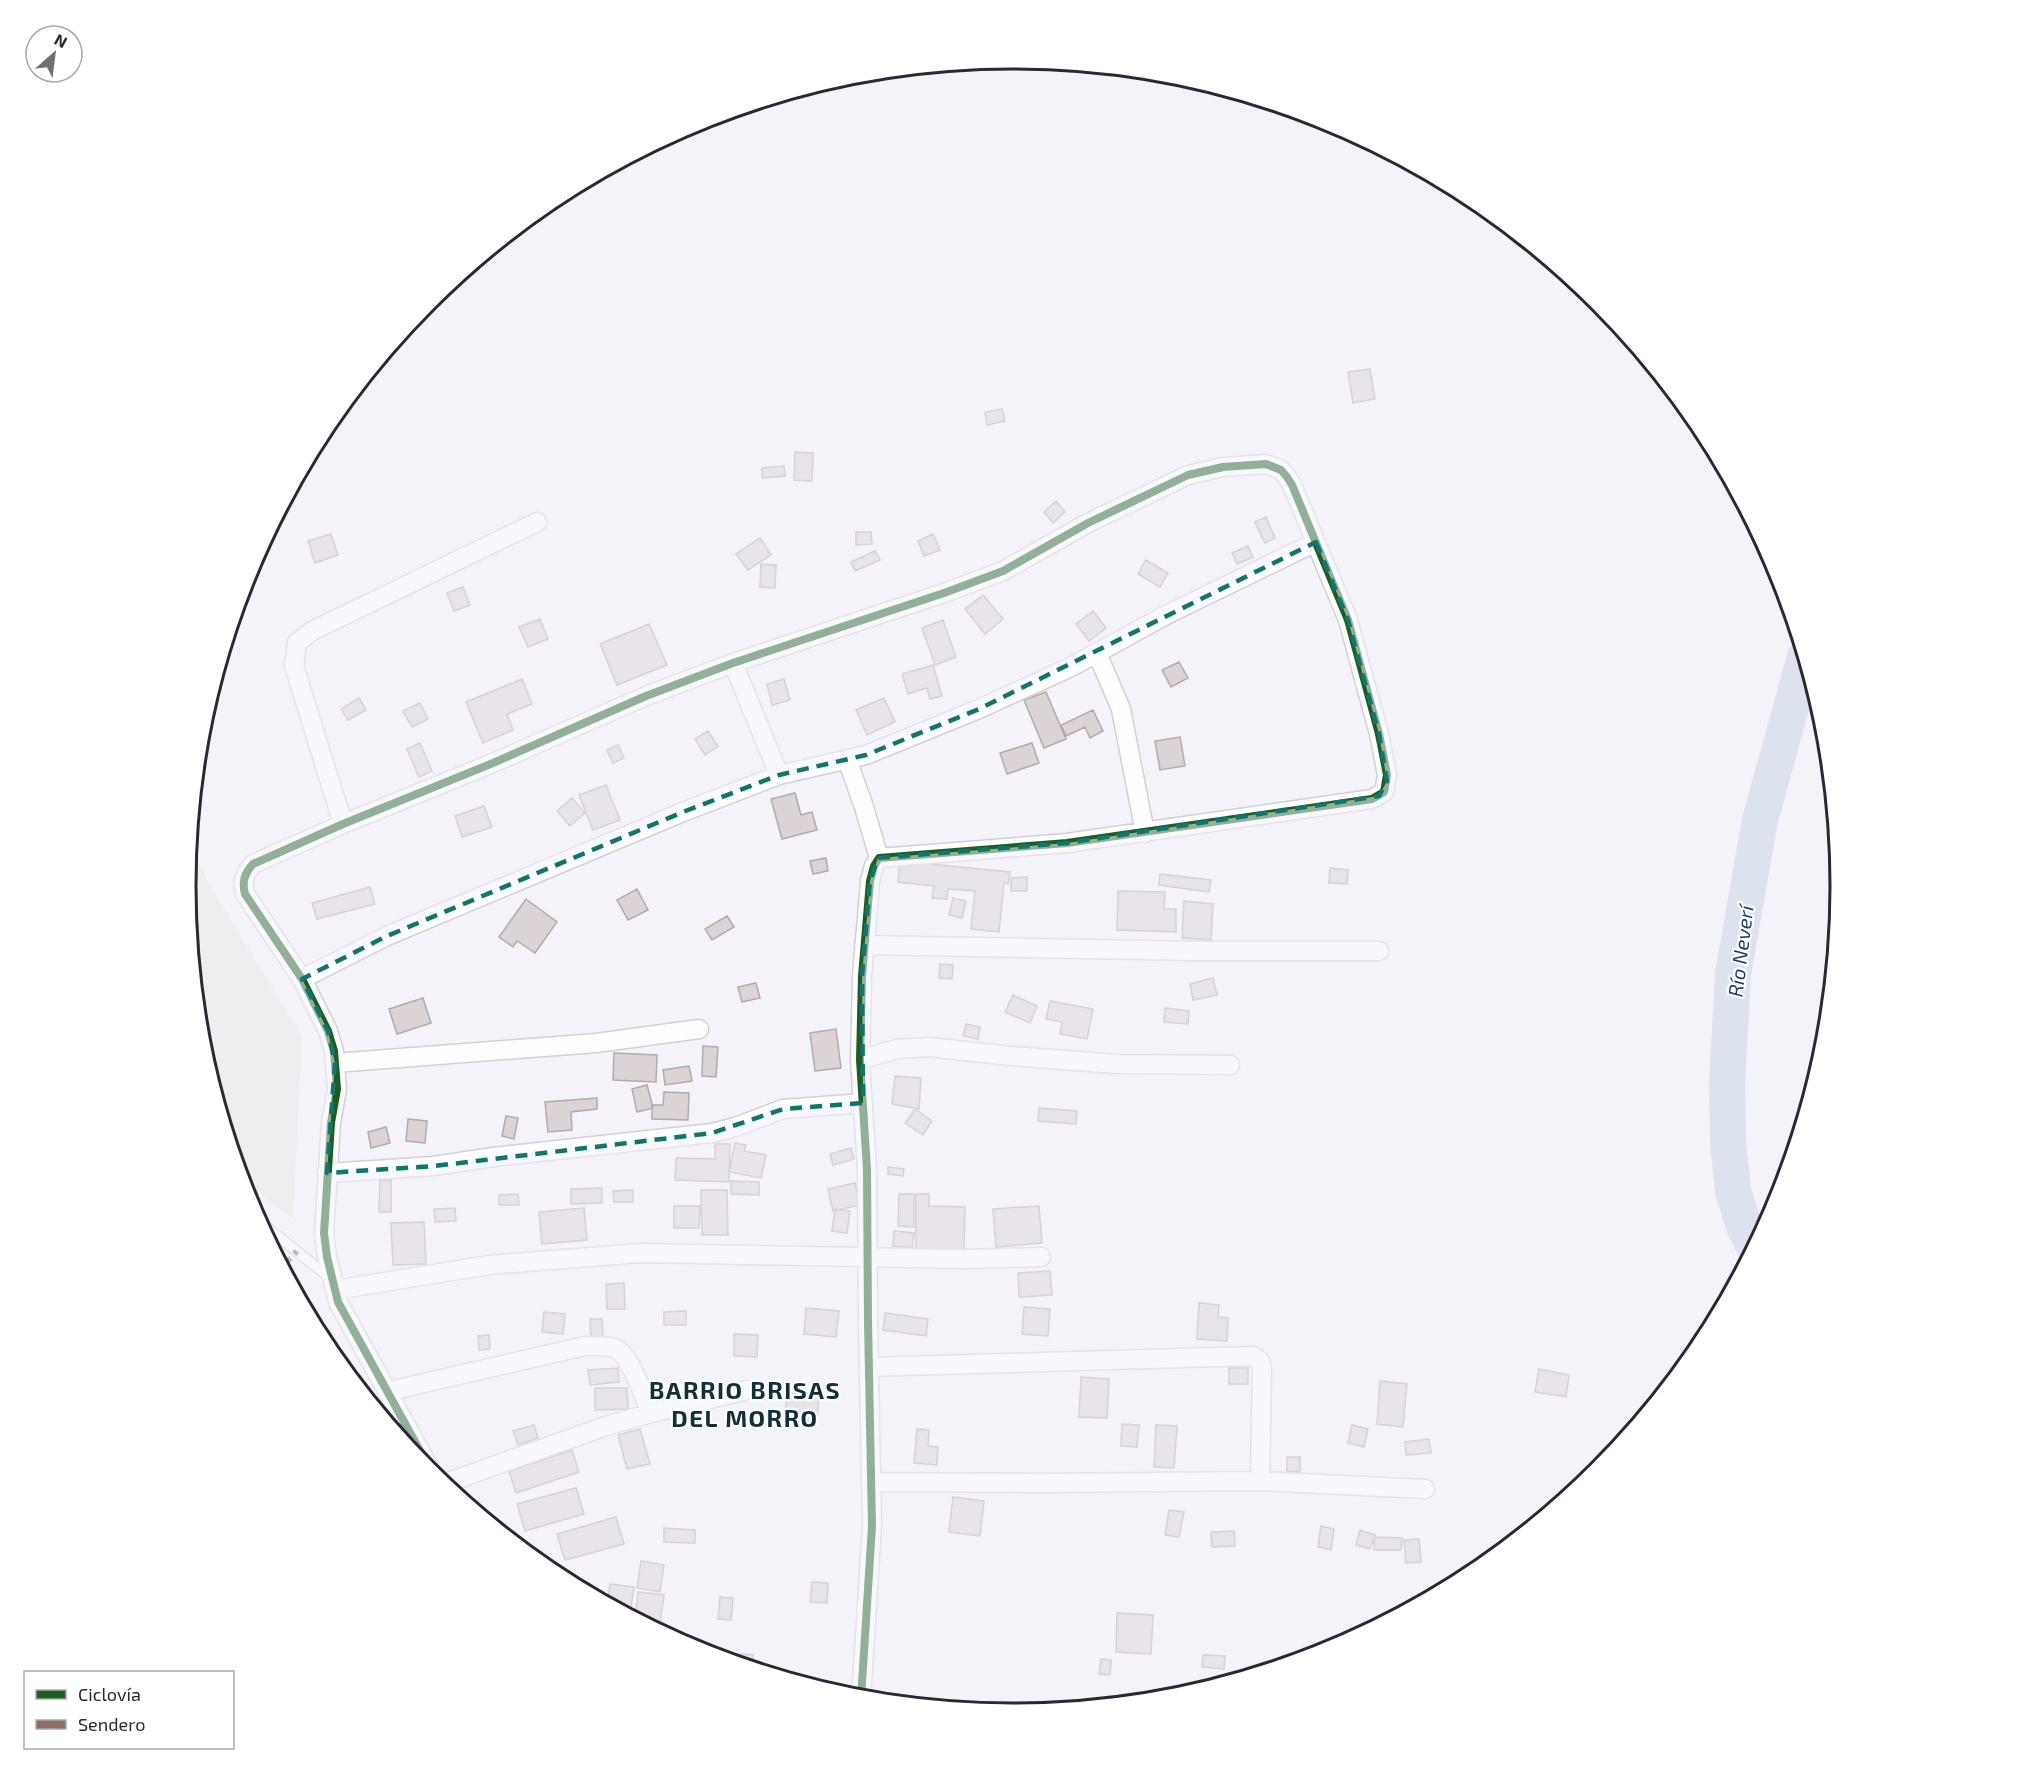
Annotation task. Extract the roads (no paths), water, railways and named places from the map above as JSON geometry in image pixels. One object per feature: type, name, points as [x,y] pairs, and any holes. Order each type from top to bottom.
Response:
[{"type":"street","points":[[419,1448],[338,1302],[333,1285],[324,1233],[331,1123],[337,1089],[335,1063],[328,1031],[302,979],[245,894],[243,878],[253,864],[646,696],[734,663],[1003,571],[1088,523],[1188,475],[1223,467],[1266,464],[1281,470],[1292,485],[1348,620],[1383,755],[1388,781],[1384,792],[1372,799],[1145,833],[995,850],[879,858]]},
{"type":"street","points":[[343,824],[294,666],[297,643],[312,630],[537,522]]},
{"type":"street","points":[[302,979],[387,936],[683,812],[779,775],[866,755],[979,709],[1071,667],[1168,614],[1316,542]]},
{"type":"street","points":[[1097,653],[1121,709],[1145,833]]},
{"type":"street","points":[[734,663],[779,775]]},
{"type":"street","points":[[847,759],[879,858],[870,881],[862,976],[860,1060],[867,1169],[872,1526],[862,1689]]},
{"type":"street","points":[[864,945],[1197,951],[1379,951]]},
{"type":"street","points":[[335,1063],[596,1043],[699,1029]]},
{"type":"street","points":[[860,1060],[897,1049],[928,1047],[1117,1064],[1230,1065]]},
{"type":"street","points":[[327,1173],[434,1166],[493,1157],[712,1133],[783,1109],[863,1103]]},
{"type":"street","points":[[333,1285],[489,1265],[640,1252],[966,1259],[1041,1257]]},
{"type":"street","points":[[389,1391],[585,1346],[601,1346],[616,1348],[626,1357],[651,1413]]},
{"type":"street","points":[[869,1367],[1253,1356],[1260,1361],[1262,1369],[1260,1481]]},
{"type":"street","points":[[452,1481],[583,1434],[651,1413],[747,1390]]},
{"type":"street","points":[[871,1482],[1260,1481],[1425,1489]]},
{"type":"lane","points":[[273,1233],[333,1285]]},
{"type":"waterway","name":"Río Neverí","points":[[1751,1240],[1733,1191],[1728,1141],[1727,1085],[1733,974],[1760,820],[1801,670]]},
{"type":"district","name":"BARRIO BRISAS DEL MORRO","points":[[745,1403]]}]
